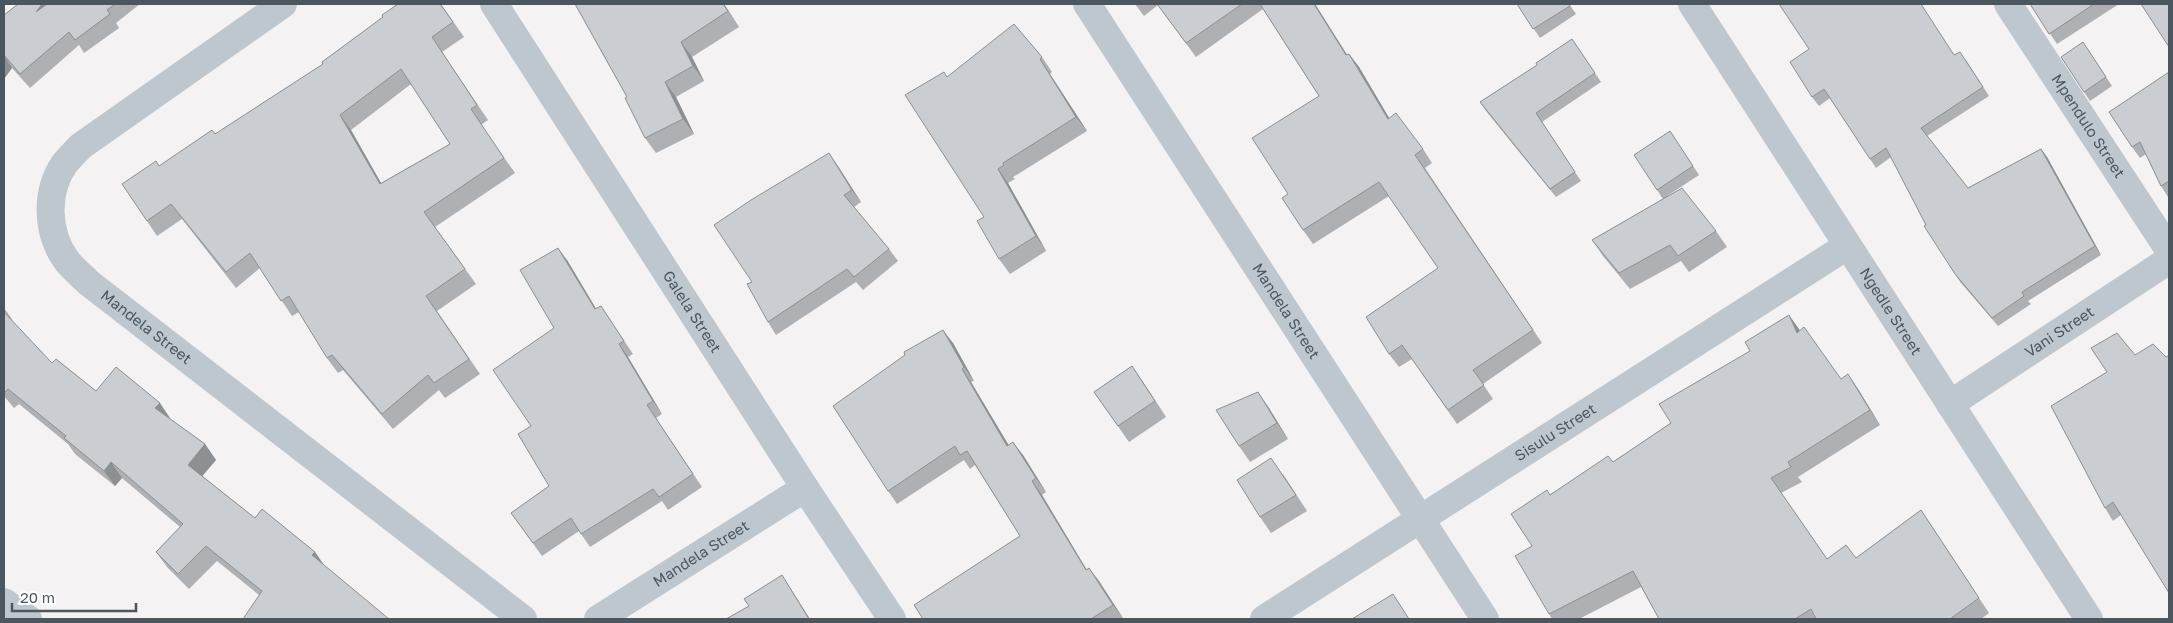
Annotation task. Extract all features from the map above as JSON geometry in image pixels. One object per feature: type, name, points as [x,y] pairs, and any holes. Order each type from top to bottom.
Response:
[{"type":"street","name":"Mandela Street","points":[[283,4],[81,146],[65,163],[55,182],[51,203],[52,226],[56,242],[67,261],[89,283],[523,619]]},
{"type":"street","name":"Galela Street","points":[[494,4],[805,488],[892,619]]},
{"type":"street","name":"Mandela Street","points":[[1087,4],[1485,619]]},
{"type":"street","name":"Ngedle Street","points":[[1692,4],[2089,619]]},
{"type":"street","name":"Mpendulo Street","points":[[2008,4],[2169,250]]},
{"type":"street","name":"Sisulu Street","points":[[1264,619],[1847,246]]},
{"type":"street","name":"Vani Street","points":[[1950,404],[2169,260]]},
{"type":"street","name":"Mandela Street","points":[[598,619],[805,488]]},
{"type":"street","points":[[4,602],[28,619]]},
{"type":"building","points":[[18,4],[42,4],[36,12],[47,4],[115,4],[107,10],[110,14],[75,40],[69,32],[20,74],[4,55],[4,15]]},
{"type":"building","points":[[398,4],[440,4],[453,22],[432,37],[477,105],[471,109],[504,158],[424,212],[465,269],[426,296],[469,359],[434,383],[428,375],[382,414],[332,355],[327,358],[289,296],[281,301],[250,253],[226,272],[171,204],[147,221],[122,184],[156,161],[159,166],[212,130],[215,134],[323,64],[322,62],[383,17],[382,15]],"holes":[[[401,69],[450,144],[380,184],[340,115]]]},
{"type":"building","points":[[575,4],[723,4],[728,11],[681,42],[693,66],[665,82],[683,119],[645,138],[625,98],[627,97]]},
{"type":"building","points":[[1157,4],[1242,4],[1186,43]]},
{"type":"building","points":[[1260,4],[1314,4],[1346,55],[1349,54],[1388,119],[1396,113],[1423,149],[1415,155],[1533,330],[1473,370],[1484,385],[1448,410],[1402,345],[1389,354],[1366,317],[1438,268],[1379,182],[1303,230],[1282,198],[1288,194],[1252,138],[1319,96]]},
{"type":"building","points":[[1517,4],[1569,4],[1570,6],[1533,29]]},
{"type":"building","points":[[1779,4],[1921,4],[1954,55],[1960,52],[1983,87],[1921,128],[1968,188],[2041,149],[2095,246],[2022,292],[2024,296],[1992,318],[1955,274],[1924,226],[1926,225],[1886,148],[1870,159],[1824,89],[1812,97],[1790,62],[1809,49]]},
{"type":"building","points":[[2030,4],[2094,4],[2049,34]]},
{"type":"building","points":[[2141,4],[2169,4],[2169,47]]},
{"type":"building","points":[[1014,24],[1042,57],[1040,59],[1076,117],[1003,163],[1004,165],[998,169],[1036,236],[999,259],[977,221],[984,217],[905,95],[944,72],[947,77]]},
{"type":"building","points":[[1572,39],[1595,73],[1536,113],[1575,172],[1550,189],[1480,102],[1537,65],[1536,63]]},
{"type":"building","points":[[2083,42],[2106,77],[2084,92],[2061,57]]},
{"type":"building","points":[[2169,72],[2169,181],[2161,186],[2140,142],[2132,147],[2109,112]]},
{"type":"building","points":[[1670,131],[1693,166],[1657,190],[1634,155]]},
{"type":"building","points":[[829,153],[852,190],[844,195],[889,249],[854,277],[847,269],[768,322],[747,284],[752,282],[714,225],[751,200]]},
{"type":"building","points":[[1682,188],[1716,231],[1678,256],[1670,245],[1619,273],[1592,240]]},
{"type":"building","points":[[558,248],[595,309],[601,306],[624,341],[619,344],[653,401],[647,405],[693,474],[659,497],[653,489],[581,534],[571,518],[533,543],[511,513],[549,486],[518,434],[531,426],[493,370],[554,328],[520,270]]},
{"type":"building","points":[[4,312],[52,363],[56,359],[96,391],[116,367],[160,403],[155,408],[205,444],[188,465],[255,518],[262,509],[315,552],[312,555],[389,619],[243,619],[262,591],[206,546],[178,574],[156,552],[183,524],[111,462],[104,471],[64,438],[66,436],[8,389],[4,393]]},
{"type":"building","points":[[1789,315],[1797,333],[1804,327],[1841,379],[1848,374],[1870,410],[1788,462],[1791,467],[1771,478],[1827,559],[1846,545],[1856,558],[1921,510],[1979,598],[1950,619],[1816,619],[1811,609],[1795,619],[1659,619],[1633,571],[1549,614],[1515,556],[1532,546],[1511,514],[1547,490],[1550,495],[1608,456],[1613,462],[1671,423],[1659,404],[1750,351],[1745,342]]},
{"type":"building","points":[[943,330],[964,367],[962,369],[1007,446],[1013,442],[1036,478],[1032,481],[1086,570],[1089,568],[1113,605],[1091,619],[923,619],[914,605],[1020,536],[967,451],[960,455],[955,446],[888,491],[833,406],[905,355],[904,352]]},
{"type":"building","points":[[2117,333],[2135,355],[2153,344],[2166,357],[2169,355],[2169,593],[2113,502],[2105,508],[2051,406],[2107,372],[2091,348]]},
{"type":"building","points":[[1132,366],[1155,401],[1118,426],[1094,392]]},
{"type":"building","points":[[1258,392],[1277,423],[1239,446],[1216,410]]},
{"type":"building","points":[[1271,458],[1296,495],[1260,517],[1237,480]]},
{"type":"building","points":[[782,575],[809,619],[726,619],[749,606],[744,599]]},
{"type":"building","points":[[1393,594],[1409,619],[1352,619]]}]
